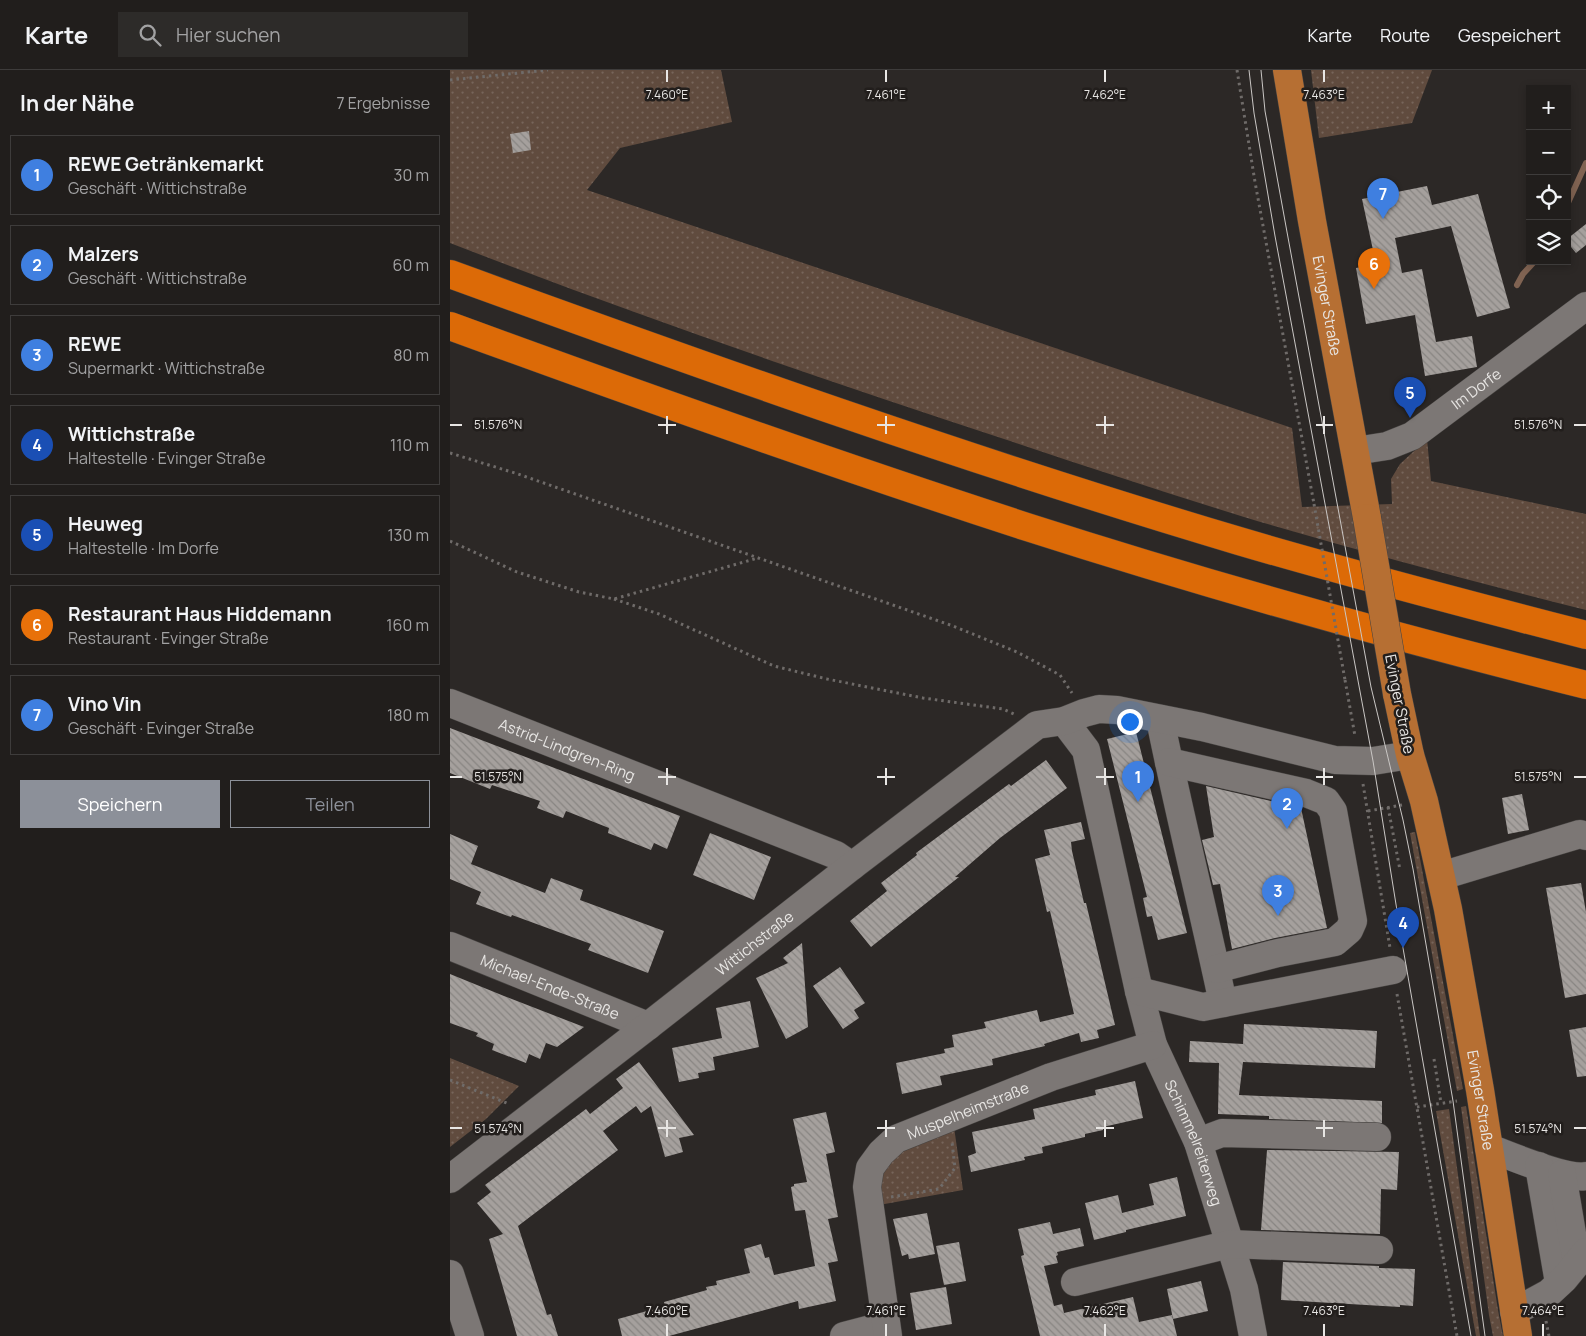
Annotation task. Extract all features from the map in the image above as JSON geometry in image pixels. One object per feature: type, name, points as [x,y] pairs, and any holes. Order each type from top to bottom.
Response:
[{"type":"highway","points":[[450,274],[864,421],[1075,490],[1239,541],[1408,589],[1586,635]]},
{"type":"highway","points":[[450,326],[805,453],[1038,530],[1257,596],[1471,656],[1586,684]]},
{"type":"main road","name":"Evinger Straße","points":[[1287,70],[1312,221],[1355,451],[1397,694],[1410,755],[1424,801],[1441,876],[1480,1090],[1516,1324]]},
{"type":"street","name":"Im Dorfe","points":[[1355,451],[1386,446],[1412,436],[1586,306]]},
{"type":"street","name":"Astrid-Lindgren-Ring","points":[[450,703],[836,855],[852,866]]},
{"type":"street","name":"Wittichstraße","points":[[450,1179],[852,866],[1037,725],[1064,721],[1099,709],[1117,710],[1336,760],[1373,761],[1410,755]]},
{"type":"street","points":[[1160,719],[1224,1003]]},
{"type":"street","points":[[1064,721],[1086,750],[1139,991],[1153,1045]]},
{"type":"street","points":[[1169,762],[1306,793],[1326,801],[1334,811],[1352,921],[1349,930],[1335,942],[1278,953],[1216,969]]},
{"type":"street","points":[[1441,876],[1580,834],[1586,836]]},
{"type":"street","name":"Michael-Ende-Straße","points":[[450,946],[648,1026]]},
{"type":"street","points":[[1139,991],[1203,1007],[1393,970]]},
{"type":"street","name":"Muspelheimstraße","points":[[887,1330],[866,1187],[870,1168],[881,1153],[896,1138],[948,1117],[1052,1077],[1153,1045]]},
{"type":"street","name":"Schimmelreiterweg","points":[[1153,1045],[1198,1142],[1244,1289],[1253,1336]]},
{"type":"street","points":[[1198,1142],[1222,1133],[1377,1138]]},
{"type":"street","points":[[1489,1148],[1567,1173],[1586,1214]]},
{"type":"street","points":[[1516,1324],[1574,1270],[1567,1173]]},
{"type":"street","points":[[1075,1282],[1230,1244],[1379,1250]]},
{"type":"street","points":[[450,1274],[470,1336]]},
{"type":"street","points":[[844,1336],[887,1330]]},
{"type":"path","points":[[450,80],[548,70]]},
{"type":"path","points":[[1237,70],[1255,182],[1355,736]]},
{"type":"path","points":[[450,453],[518,474],[953,626],[1017,652],[1060,675],[1073,694]]},
{"type":"path","points":[[450,541],[517,572],[579,592],[614,599],[659,614],[774,666],[827,679],[923,698],[1003,709],[1020,716]]},
{"type":"path","points":[[614,599],[759,558]]},
{"type":"path","points":[[1362,779],[1393,970],[1457,1336]]},
{"type":"path","points":[[1388,807],[1400,870]]},
{"type":"path","points":[[1434,1059],[1441,1103]]},
{"type":"path","points":[[450,1080],[510,1104]]},
{"type":"path","points":[[868,1202],[939,1189],[955,1168],[948,1117]]},
{"type":"shaded area","points":[[450,70],[721,70],[732,122],[620,148],[587,190],[1292,428],[1302,507],[1392,504],[1391,479],[1400,464],[1427,439],[1431,481],[1586,514],[1586,610],[1329,542],[1244,517],[1064,459],[726,345],[450,243]]},
{"type":"shaded area","points":[[1311,70],[1432,70],[1412,123],[1319,138]]},
{"type":"shaded area","points":[[1415,832],[1463,1089],[1457,1091],[1410,833]]},
{"type":"shaded area","points":[[450,1058],[519,1086],[486,1119],[450,1147]]},
{"type":"shaded area","points":[[1466,1106],[1503,1336],[1493,1336],[1489,1315],[1461,1107]]},
{"type":"shaded area","points":[[1449,1109],[1480,1336],[1476,1336],[1436,1111]]},
{"type":"shaded area","points":[[954,1127],[963,1190],[879,1205],[880,1175],[894,1155]]},
{"type":"building","points":[[529,131],[531,150],[513,153],[510,134]]},
{"type":"building","points":[[1427,186],[1432,205],[1478,194],[1510,308],[1477,317],[1451,226],[1395,238],[1402,273],[1422,269],[1436,342],[1472,336],[1477,367],[1425,376],[1415,315],[1366,324],[1356,268],[1376,264],[1362,199]]},
{"type":"building","points":[[1586,224],[1586,245],[1576,253],[1571,247],[1571,236]]},
{"type":"building","points":[[450,728],[680,816],[667,849],[654,843],[651,850],[608,833],[609,828],[566,811],[563,818],[537,808],[540,801],[492,785],[490,789],[450,773]]},
{"type":"building","points":[[1136,732],[1187,933],[1158,940],[1152,916],[1147,917],[1143,898],[1147,897],[1107,739]]},
{"type":"building","points":[[1046,760],[1067,788],[1000,838],[955,877],[959,877],[871,947],[850,921],[887,891],[881,883],[917,855],[916,853],[1009,784],[1011,786]]},
{"type":"building","points":[[1206,786],[1301,808],[1327,928],[1232,949],[1220,884],[1213,885],[1202,840],[1214,837]]},
{"type":"building","points":[[1522,794],[1529,830],[1508,834],[1502,798]]},
{"type":"building","points":[[1081,822],[1085,839],[1071,842],[1072,851],[1115,1025],[1097,1030],[1099,1038],[1081,1042],[1079,1033],[1044,1044],[1045,1046],[992,1059],[993,1065],[940,1076],[942,1085],[902,1094],[896,1063],[945,1053],[944,1049],[954,1047],[952,1035],[986,1028],[984,1022],[1037,1010],[1040,1022],[1074,1014],[1050,911],[1047,912],[1035,859],[1050,855],[1044,830]]},
{"type":"building","points":[[710,833],[771,857],[754,900],[693,875]]},
{"type":"building","points":[[450,834],[478,846],[471,864],[545,893],[551,878],[583,890],[580,900],[664,931],[648,973],[588,950],[591,944],[476,904],[481,892],[450,879]]},
{"type":"building","points":[[1581,883],[1586,912],[1586,994],[1565,998],[1546,888]]},
{"type":"building","points":[[802,943],[808,1027],[786,1039],[756,978],[788,963],[783,958]]},
{"type":"building","points":[[840,967],[865,1003],[854,1010],[859,1018],[843,1029],[813,986]]},
{"type":"building","points":[[450,974],[584,1027],[557,1047],[546,1043],[540,1059],[529,1054],[526,1063],[492,1050],[494,1044],[476,1036],[478,1033],[450,1023]]},
{"type":"building","points":[[750,1001],[759,1047],[713,1057],[715,1070],[698,1073],[699,1078],[679,1082],[672,1048],[722,1038],[716,1008]]},
{"type":"building","points":[[1244,1024],[1377,1031],[1375,1068],[1243,1062],[1239,1095],[1382,1101],[1382,1123],[1269,1119],[1269,1116],[1218,1114],[1219,1063],[1189,1062],[1190,1041],[1243,1044]]},
{"type":"building","points":[[1586,1027],[1586,1076],[1577,1077],[1569,1030]]},
{"type":"building","points":[[639,1062],[694,1135],[679,1138],[683,1152],[665,1157],[651,1106],[641,1113],[636,1106],[603,1131],[618,1150],[518,1226],[547,1315],[551,1314],[558,1336],[517,1336],[489,1239],[503,1234],[477,1203],[491,1192],[485,1185],[586,1109],[590,1114],[623,1088],[616,1079]]},
{"type":"building","points":[[1135,1081],[1143,1118],[1103,1127],[1103,1130],[1085,1134],[1085,1137],[1042,1147],[1043,1153],[1024,1157],[1025,1160],[971,1172],[968,1156],[976,1153],[972,1132],[1035,1119],[1033,1109],[1096,1095],[1095,1090]]},
{"type":"building","points":[[826,1112],[835,1152],[826,1154],[838,1217],[828,1219],[838,1261],[828,1263],[836,1301],[799,1309],[798,1301],[669,1336],[622,1336],[618,1319],[665,1306],[664,1302],[707,1290],[706,1287],[717,1285],[716,1281],[750,1273],[744,1249],[761,1244],[765,1258],[769,1257],[774,1275],[815,1266],[805,1210],[795,1211],[791,1187],[794,1184],[807,1182],[793,1119]]},
{"type":"building","points":[[1267,1150],[1399,1152],[1397,1190],[1381,1189],[1380,1234],[1261,1230]]},
{"type":"building","points":[[1177,1177],[1186,1216],[1126,1230],[1126,1232],[1094,1240],[1085,1203],[1118,1195],[1122,1213],[1154,1205],[1149,1184]]},
{"type":"building","points":[[927,1213],[935,1254],[909,1259],[908,1254],[902,1256],[893,1219]]},
{"type":"building","points":[[1050,1222],[1053,1234],[1080,1228],[1084,1246],[1057,1252],[1058,1263],[1044,1266],[1054,1306],[1062,1304],[1064,1313],[1133,1297],[1139,1322],[1172,1315],[1177,1336],[1040,1336],[1021,1256],[1024,1255],[1018,1229]]},
{"type":"building","points":[[959,1242],[966,1281],[944,1285],[936,1246]]},
{"type":"building","points":[[1283,1262],[1415,1269],[1413,1306],[1400,1305],[1400,1307],[1281,1300]]},
{"type":"building","points":[[1201,1281],[1208,1311],[1173,1319],[1167,1289]]},
{"type":"building","points":[[946,1287],[952,1324],[916,1330],[910,1293]]},
{"type":"waterway","points":[[1571,196],[1586,163]]},
{"type":"waterway","points":[[1517,285],[1523,274],[1531,265]]},
{"type":"tram line","points":[[1249,70],[1254,113],[1275,236],[1373,761],[1403,948],[1471,1336]]},
{"type":"tram line","points":[[1261,70],[1265,111],[1371,687],[1413,869],[1453,1101],[1485,1336]]},
{"type":"place","name":"Vino Vin","points":[[1383,219]]},
{"type":"place","name":"Restaurant Haus Hiddemann","points":[[1374,289]]},
{"type":"place","name":"Heuweg","points":[[1410,418]]},
{"type":"place","name":"REWE Getränkemarkt","points":[[1138,802]]},
{"type":"place","name":"Malzers","points":[[1287,829]]},
{"type":"place","name":"REWE","points":[[1278,916]]},
{"type":"place","name":"Wittichstraße","points":[[1403,948]]}]
